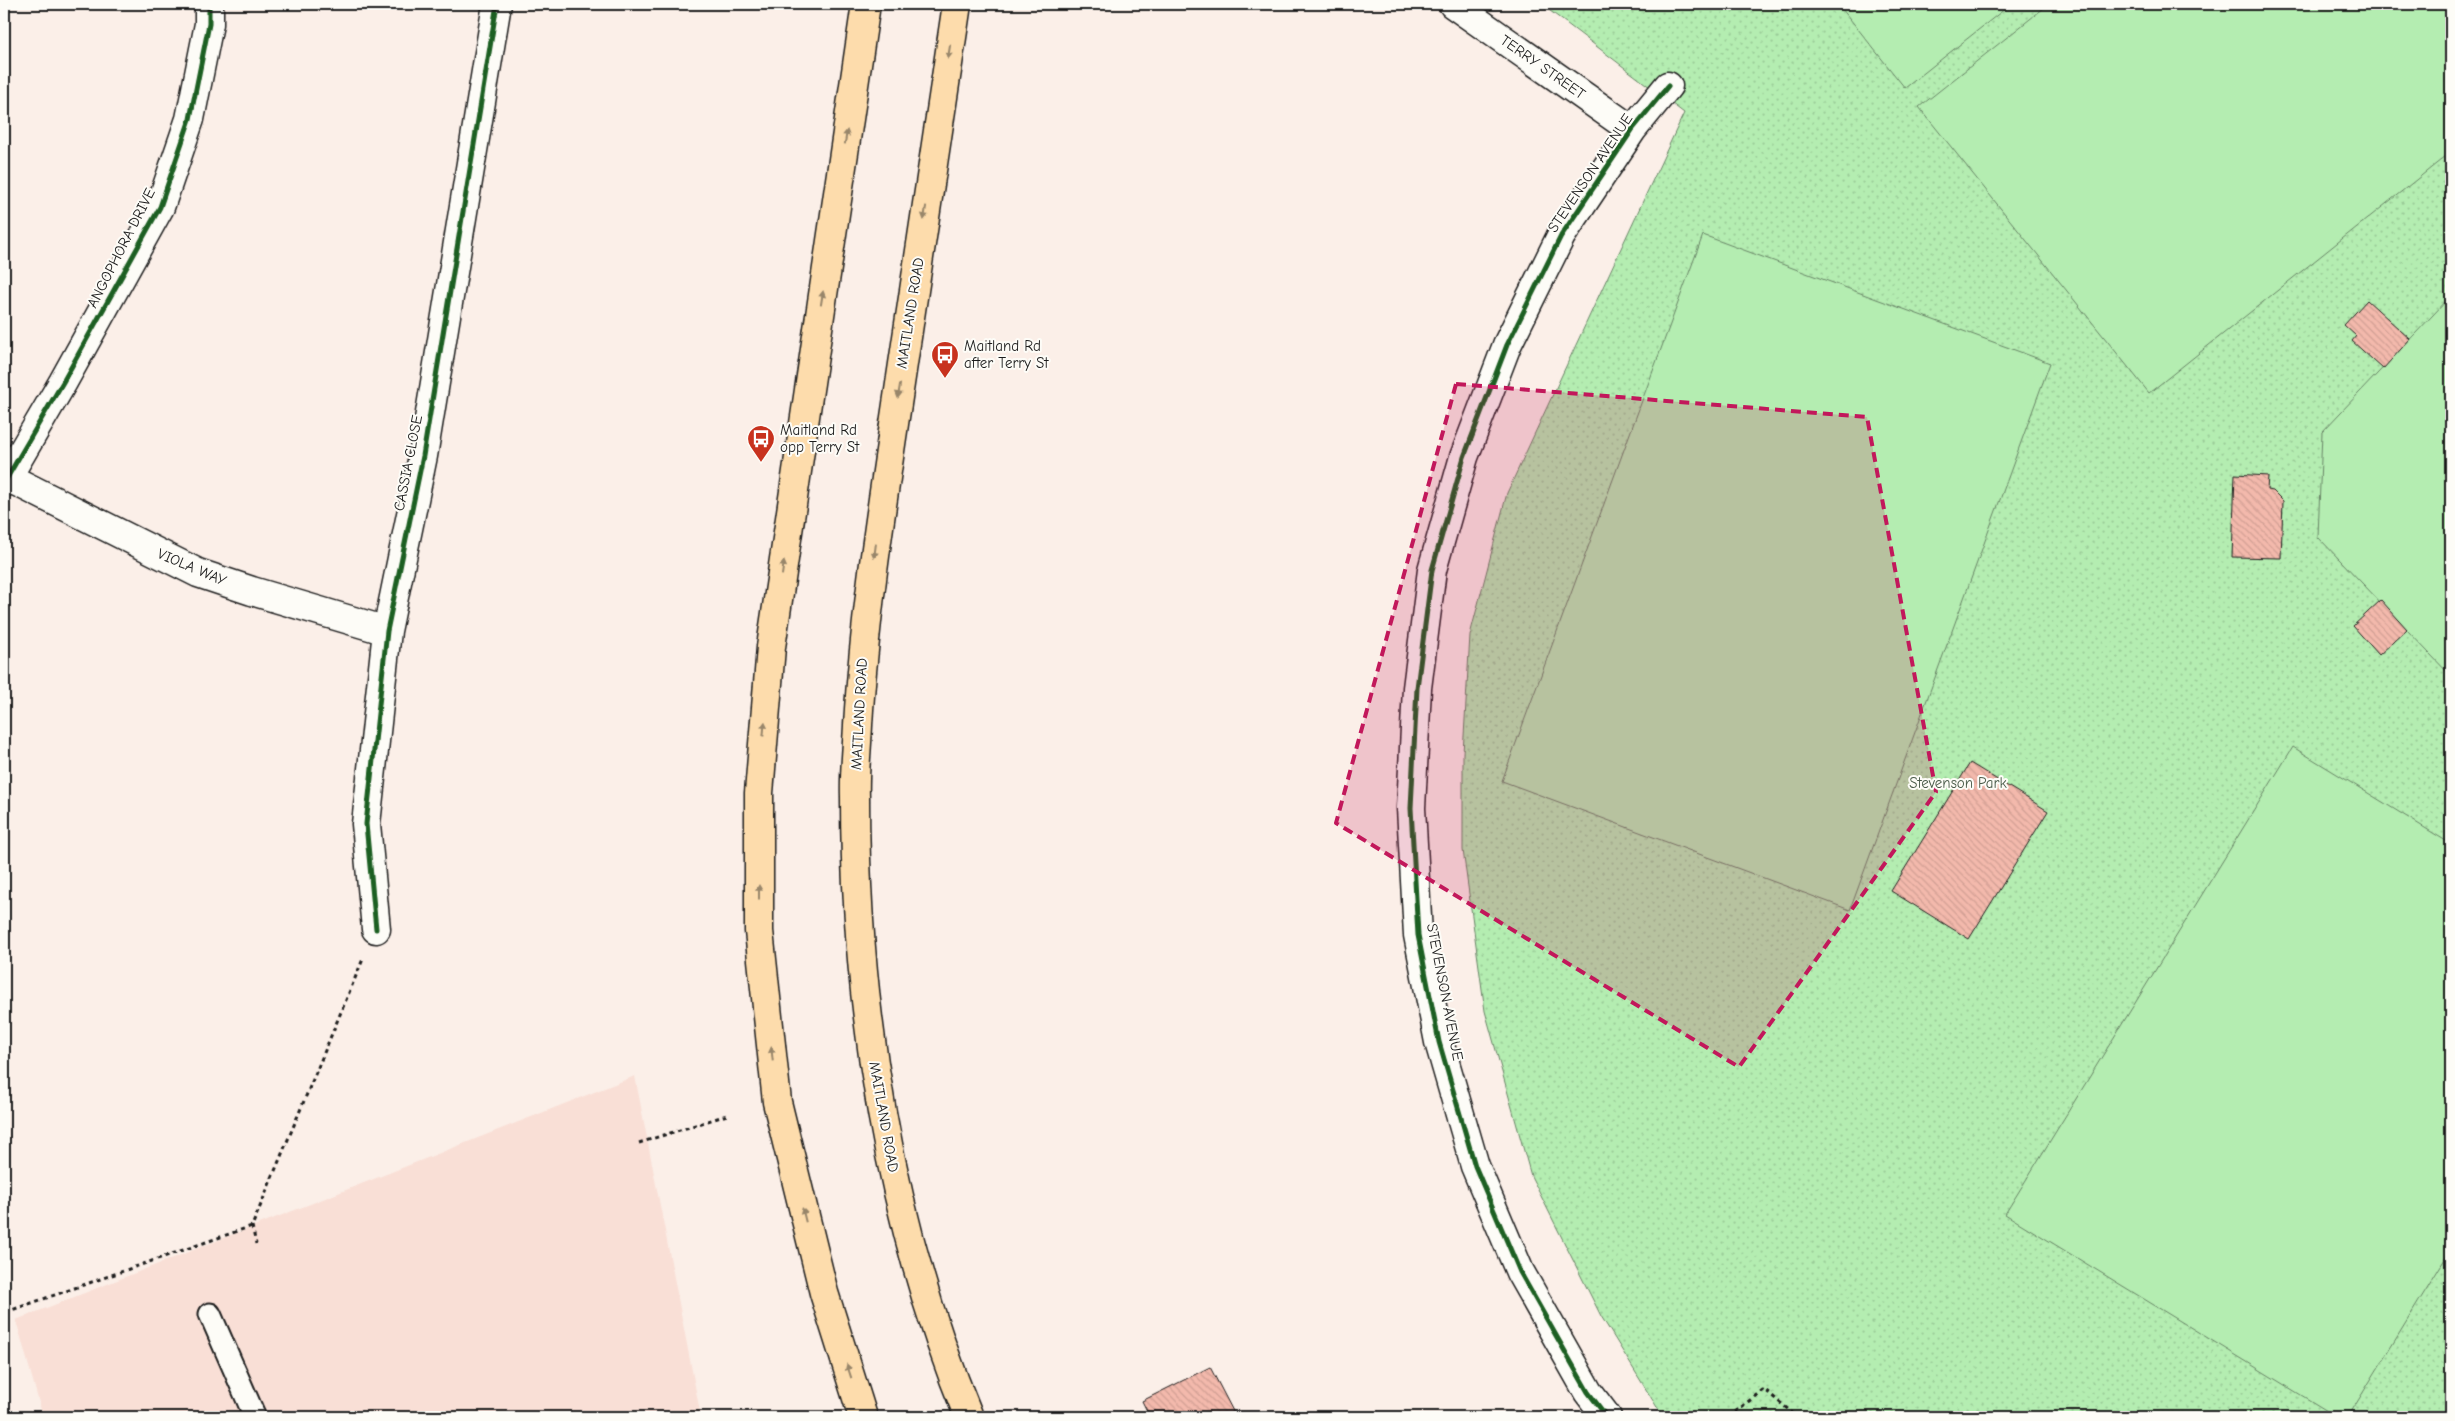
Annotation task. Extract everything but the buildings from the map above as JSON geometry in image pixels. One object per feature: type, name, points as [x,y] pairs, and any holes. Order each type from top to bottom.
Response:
[{"type":"main road","points":[[863,1417],[824,1293],[777,1102],[759,931],[759,793],[771,647],[866,4]]},
{"type":"main road","name":"MAITLAND ROAD","points":[[956,4],[876,538],[862,659],[854,795],[858,926],[872,1044],[895,1179],[926,1299],[969,1417]]},
{"type":"street","name":"ANGOPHORA DRIVE","points":[[6,480],[160,207],[190,119],[209,24],[209,4]]},
{"type":"street","name":"CASSIA CLOSE","points":[[376,929],[366,824],[387,631],[424,456],[497,4]]},
{"type":"street","name":"TERRY STREET","points":[[1453,4],[1632,130]]},
{"type":"street","name":"STEVENSON AVENUE","points":[[1607,1417],[1588,1392],[1520,1272],[1475,1166],[1439,1042],[1418,935],[1411,808],[1418,688],[1432,570],[1464,457],[1507,345],[1561,236],[1632,130],[1668,86]]},
{"type":"street","name":"VIOLA WAY","points":[[6,480],[198,573],[387,631]]},
{"type":"lane","points":[[210,1314],[255,1417]]},
{"type":"path","points":[[256,1244],[252,1226],[376,929]]},
{"type":"path","points":[[639,1143],[730,1114]]},
{"type":"path","points":[[6,1312],[252,1226]]},
{"type":"path","points":[[1729,1417],[1764,1389],[1796,1417]]},
{"type":"highlighted area","points":[[1456,384],[1867,417],[1936,792],[1739,1067],[1336,823]]},
{"type":"shaded area","points":[[635,1076],[701,1417],[43,1417],[16,1320]]},
{"type":"green space","name":"Stevenson Park","points":[[1541,4],[2451,4],[2451,1417],[1663,1417],[1601,1316],[1531,1176],[1485,1011],[1463,850],[1463,753],[1470,635],[1507,493],[1684,113]]},
{"type":"green space","points":[[1838,4],[2011,4],[1905,88]]},
{"type":"green space","points":[[2049,4],[2451,4],[2451,152],[2149,393],[1919,107]]},
{"type":"green space","points":[[1703,235],[2050,363],[1850,910],[1502,781]]},
{"type":"green space","points":[[2451,296],[2451,676],[2318,537],[2322,432]]},
{"type":"green space","points":[[2293,747],[2451,844],[2451,1249],[2348,1417],[2337,1417],[2005,1214]]},
{"type":"cycle path","points":[[4,483],[63,382],[160,207],[190,119],[209,24],[209,4]]},
{"type":"cycle path","points":[[376,929],[366,824],[387,631],[423,456],[497,4]]},
{"type":"cycle path","points":[[1607,1417],[1588,1392],[1520,1272],[1475,1166],[1439,1042],[1418,935],[1411,808],[1417,688],[1432,570],[1464,457],[1507,345],[1561,236],[1632,130],[1668,86]]},
{"type":"place","name":"Maitland Rd after Terry St","points":[[945,379]]},
{"type":"place","name":"Maitland Rd opp Terry St","points":[[761,463]]}]
